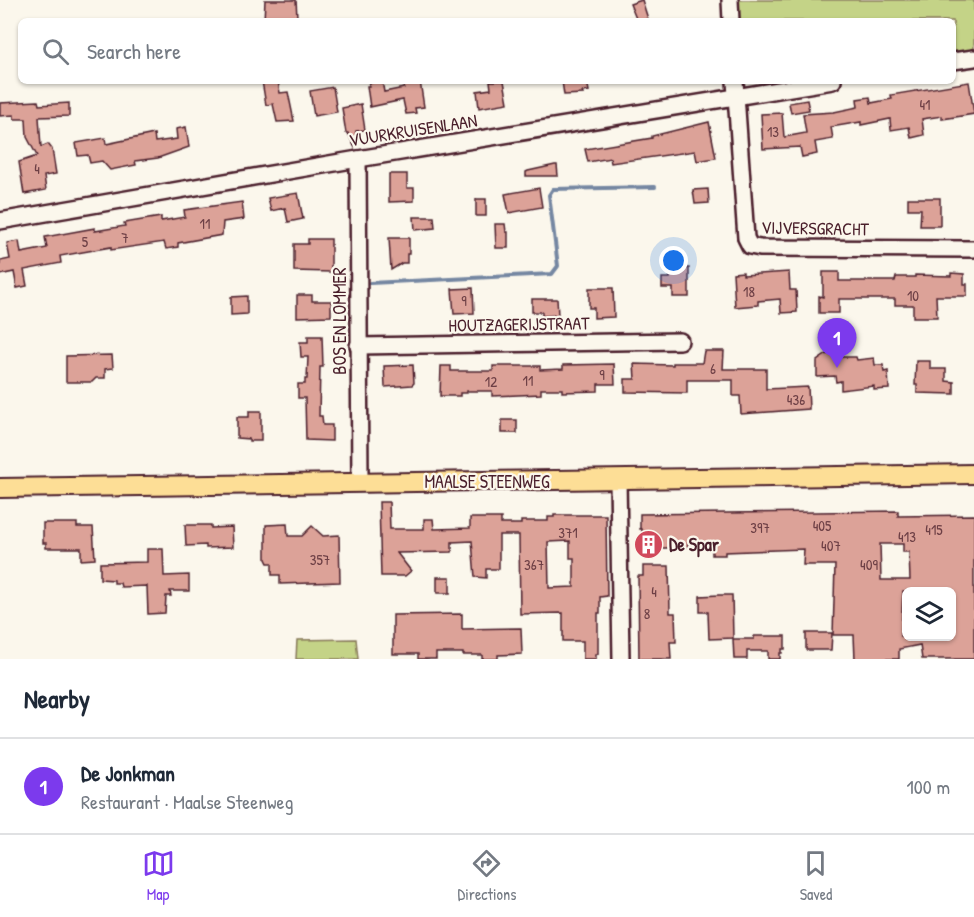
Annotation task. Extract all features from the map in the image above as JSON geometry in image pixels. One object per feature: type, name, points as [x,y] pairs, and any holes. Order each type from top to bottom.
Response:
[{"type":"main road","name":"MAALSE STEENWEG","points":[[0,488],[974,474]]},
{"type":"street","points":[[730,0],[731,18]]},
{"type":"street","points":[[956,61],[974,58]]},
{"type":"street","name":"VIJVERSGRACHT","points":[[735,84],[746,238],[750,246],[760,248],[974,249]]},
{"type":"street","name":"VUURKRUISENLAAN","points":[[0,220],[815,84]]},
{"type":"street","name":"BOS EN LOMMER","points":[[358,159],[360,482]]},
{"type":"street","name":"HOUTZAGERIJSTRAAT","points":[[358,346],[680,341]]},
{"type":"street","points":[[618,480],[621,659]]},
{"type":"green space","points":[[737,0],[974,0],[974,53],[956,56],[956,18],[738,18]]},
{"type":"green space","points":[[356,639],[358,659],[296,659],[297,640]]},
{"type":"building","points":[[265,0],[296,0],[297,17],[264,18]]},
{"type":"building","points":[[642,0],[648,18],[636,18],[630,4]]},
{"type":"building","points":[[969,82],[974,114],[942,119],[942,116],[922,119],[924,135],[911,138],[909,127],[891,130],[890,119],[861,125],[861,122],[831,127],[833,139],[815,142],[817,154],[802,157],[800,147],[763,149],[761,114],[782,113],[784,137],[806,133],[803,114],[834,112],[858,107],[857,99],[870,97],[871,103],[892,99],[891,95]]},
{"type":"building","points":[[262,84],[278,84],[280,93],[288,92],[294,121],[277,122],[273,104],[266,105]]},
{"type":"building","points":[[369,84],[383,84],[384,92],[404,88],[403,84],[420,84],[424,107],[415,108],[416,113],[406,114],[403,100],[370,107],[367,86]]},
{"type":"building","points":[[490,84],[505,84],[508,103],[479,108],[477,91],[491,89]]},
{"type":"building","points":[[562,84],[588,84],[589,91],[582,92],[583,94],[564,95]]},
{"type":"building","points":[[333,87],[337,112],[314,116],[310,91]]},
{"type":"building","points":[[807,100],[809,110],[791,113],[789,103]]},
{"type":"building","points":[[38,101],[39,105],[69,103],[69,116],[39,117],[41,147],[48,144],[52,149],[56,174],[44,176],[46,190],[24,194],[19,162],[37,156],[27,137],[26,119],[14,119],[14,115],[0,116],[0,103]]},
{"type":"building","points":[[361,104],[365,130],[356,131],[354,146],[346,133],[342,108]]},
{"type":"building","points":[[709,122],[716,158],[697,161],[695,151],[611,163],[610,158],[588,162],[585,149],[652,138],[652,136]]},
{"type":"building","points":[[186,127],[189,147],[158,158],[135,161],[136,165],[110,170],[102,161],[90,163],[88,155],[78,156],[76,143],[105,138],[106,144],[154,134],[155,142],[177,139],[176,129]]},
{"type":"building","points":[[557,165],[558,176],[526,176],[528,171]]},
{"type":"building","points":[[389,174],[407,174],[407,188],[414,188],[414,201],[389,202]]},
{"type":"building","points":[[539,188],[542,207],[509,213],[505,194]]},
{"type":"building","points":[[708,189],[709,203],[695,204],[693,190]]},
{"type":"building","points":[[298,193],[303,219],[288,222],[285,208],[271,211],[268,198]]},
{"type":"building","points":[[908,198],[940,198],[940,226],[920,226],[921,209],[908,209]]},
{"type":"building","points":[[476,199],[486,199],[486,216],[476,216]]},
{"type":"building","points":[[242,202],[244,219],[223,222],[222,235],[178,243],[178,247],[166,249],[164,242],[111,250],[111,247],[60,256],[61,263],[24,270],[27,286],[17,288],[14,272],[0,275],[0,261],[10,259],[7,243],[19,241],[21,253],[47,248],[45,237],[95,228],[95,231],[125,226],[124,223],[161,217],[161,221],[185,217],[184,210]]},
{"type":"building","points":[[414,217],[434,217],[435,228],[415,230]]},
{"type":"building","points":[[495,224],[505,224],[506,232],[508,232],[508,248],[496,248]]},
{"type":"building","points":[[389,238],[409,238],[407,263],[402,263],[391,270]]},
{"type":"building","points":[[308,239],[331,239],[331,272],[294,271],[294,244],[308,244]]},
{"type":"building","points":[[670,268],[689,268],[689,297],[673,297],[673,288],[662,288],[662,278],[670,278]]},
{"type":"building","points":[[743,272],[743,275],[789,272],[790,290],[796,290],[797,312],[781,313],[780,299],[758,301],[758,305],[735,307],[733,273]]},
{"type":"building","points":[[823,272],[839,272],[839,281],[895,281],[896,277],[915,277],[915,275],[964,274],[967,296],[936,296],[937,317],[913,317],[913,305],[895,305],[895,299],[839,299],[839,313],[819,313],[819,296],[823,297]]},
{"type":"building","points":[[473,288],[474,313],[454,314],[452,289]]},
{"type":"building","points":[[589,288],[613,288],[614,317],[594,318],[594,308],[589,308]]},
{"type":"building","points":[[297,295],[312,295],[312,301],[331,301],[331,316],[297,317]]},
{"type":"building","points":[[247,296],[247,314],[231,315],[231,297]]},
{"type":"building","points":[[532,299],[557,299],[558,315],[542,316],[542,312],[532,312]]},
{"type":"building","points":[[308,336],[322,336],[323,367],[320,367],[319,416],[322,416],[323,425],[332,425],[332,441],[306,440],[305,398],[298,398],[298,384],[305,384],[305,379],[307,379],[308,357],[301,357],[300,342],[308,342]]},
{"type":"building","points":[[704,351],[724,351],[723,369],[766,369],[766,389],[808,387],[809,409],[741,414],[740,396],[733,396],[733,380],[687,380],[687,393],[625,392],[625,379],[635,379],[634,364],[702,363]]},
{"type":"building","points":[[827,354],[837,357],[856,357],[857,360],[874,358],[875,365],[883,365],[884,372],[888,371],[889,389],[874,390],[874,386],[841,390],[841,381],[836,382],[835,376],[817,377],[817,361]]},
{"type":"building","points":[[112,355],[113,368],[105,369],[105,378],[96,378],[92,382],[66,382],[66,356]]},
{"type":"building","points":[[916,361],[930,361],[930,369],[946,369],[946,381],[954,382],[954,394],[917,393]]},
{"type":"building","points":[[614,364],[615,384],[598,384],[598,391],[562,392],[562,389],[541,389],[541,394],[492,396],[492,391],[467,391],[467,393],[460,393],[460,396],[440,396],[441,366],[451,366],[451,371],[493,371],[493,366],[540,366],[540,370],[563,369],[563,365]]},
{"type":"building","points":[[413,365],[414,383],[412,385],[385,387],[384,366]]},
{"type":"building","points":[[249,411],[261,411],[261,441],[237,438],[237,417],[249,417]]},
{"type":"building","points":[[502,420],[517,420],[517,433],[502,433]]},
{"type":"building","points":[[379,502],[389,502],[390,529],[424,529],[424,519],[433,519],[434,529],[470,528],[470,518],[501,518],[501,524],[521,524],[521,521],[548,521],[548,517],[554,517],[554,515],[606,515],[607,596],[600,597],[596,659],[583,659],[583,641],[563,641],[563,613],[520,614],[519,535],[499,535],[499,569],[486,569],[486,578],[475,577],[472,541],[452,542],[452,552],[397,553],[411,571],[405,576],[381,576]],"holes":[[[570,541],[570,558],[574,558],[574,587],[549,588],[548,542]]]},
{"type":"building","points":[[898,511],[898,516],[974,515],[974,659],[922,659],[920,645],[899,649],[899,659],[855,659],[854,635],[833,635],[835,565],[803,565],[804,549],[725,552],[725,555],[712,555],[712,543],[688,542],[688,547],[643,549],[642,529],[640,529],[640,514]],"holes":[[[880,544],[903,544],[903,552],[909,552],[910,580],[881,580]]]},
{"type":"building","points":[[43,523],[77,523],[77,527],[93,527],[95,559],[81,560],[81,548],[46,548],[46,543],[43,543]]},
{"type":"building","points":[[287,524],[288,536],[302,536],[312,526],[323,536],[339,535],[340,582],[280,584],[280,575],[272,575],[272,563],[268,563],[266,559],[266,525]]},
{"type":"building","points":[[185,525],[211,525],[211,528],[232,527],[233,547],[186,546]]},
{"type":"building","points":[[147,549],[163,549],[164,576],[189,575],[189,591],[170,591],[171,596],[166,596],[165,613],[148,614],[147,586],[121,587],[120,583],[114,583],[114,580],[100,579],[100,563],[147,562]]},
{"type":"building","points":[[643,566],[669,566],[670,613],[675,613],[676,642],[670,642],[671,659],[639,659],[638,576],[643,576]]},
{"type":"building","points":[[437,577],[450,577],[450,593],[437,593]]},
{"type":"building","points":[[732,595],[733,638],[709,639],[708,612],[700,612],[700,596]]},
{"type":"building","points":[[462,614],[462,629],[521,628],[522,654],[498,655],[498,659],[482,659],[482,655],[436,653],[436,659],[418,659],[418,654],[393,654],[393,615]]},
{"type":"building","points":[[806,633],[832,633],[831,650],[806,650]]},
{"type":"building","points":[[754,636],[785,636],[785,649],[782,649],[780,653],[780,659],[768,659],[768,651],[747,651],[747,659],[734,659],[733,639],[754,639]]},
{"type":"waterway","points":[[370,283],[552,274],[558,266],[549,195],[553,189],[655,187]]},
{"type":"place","name":"De Jonkman","points":[[837,368]]},
{"type":"place","name":"De Spar","points":[[648,544]]}]
